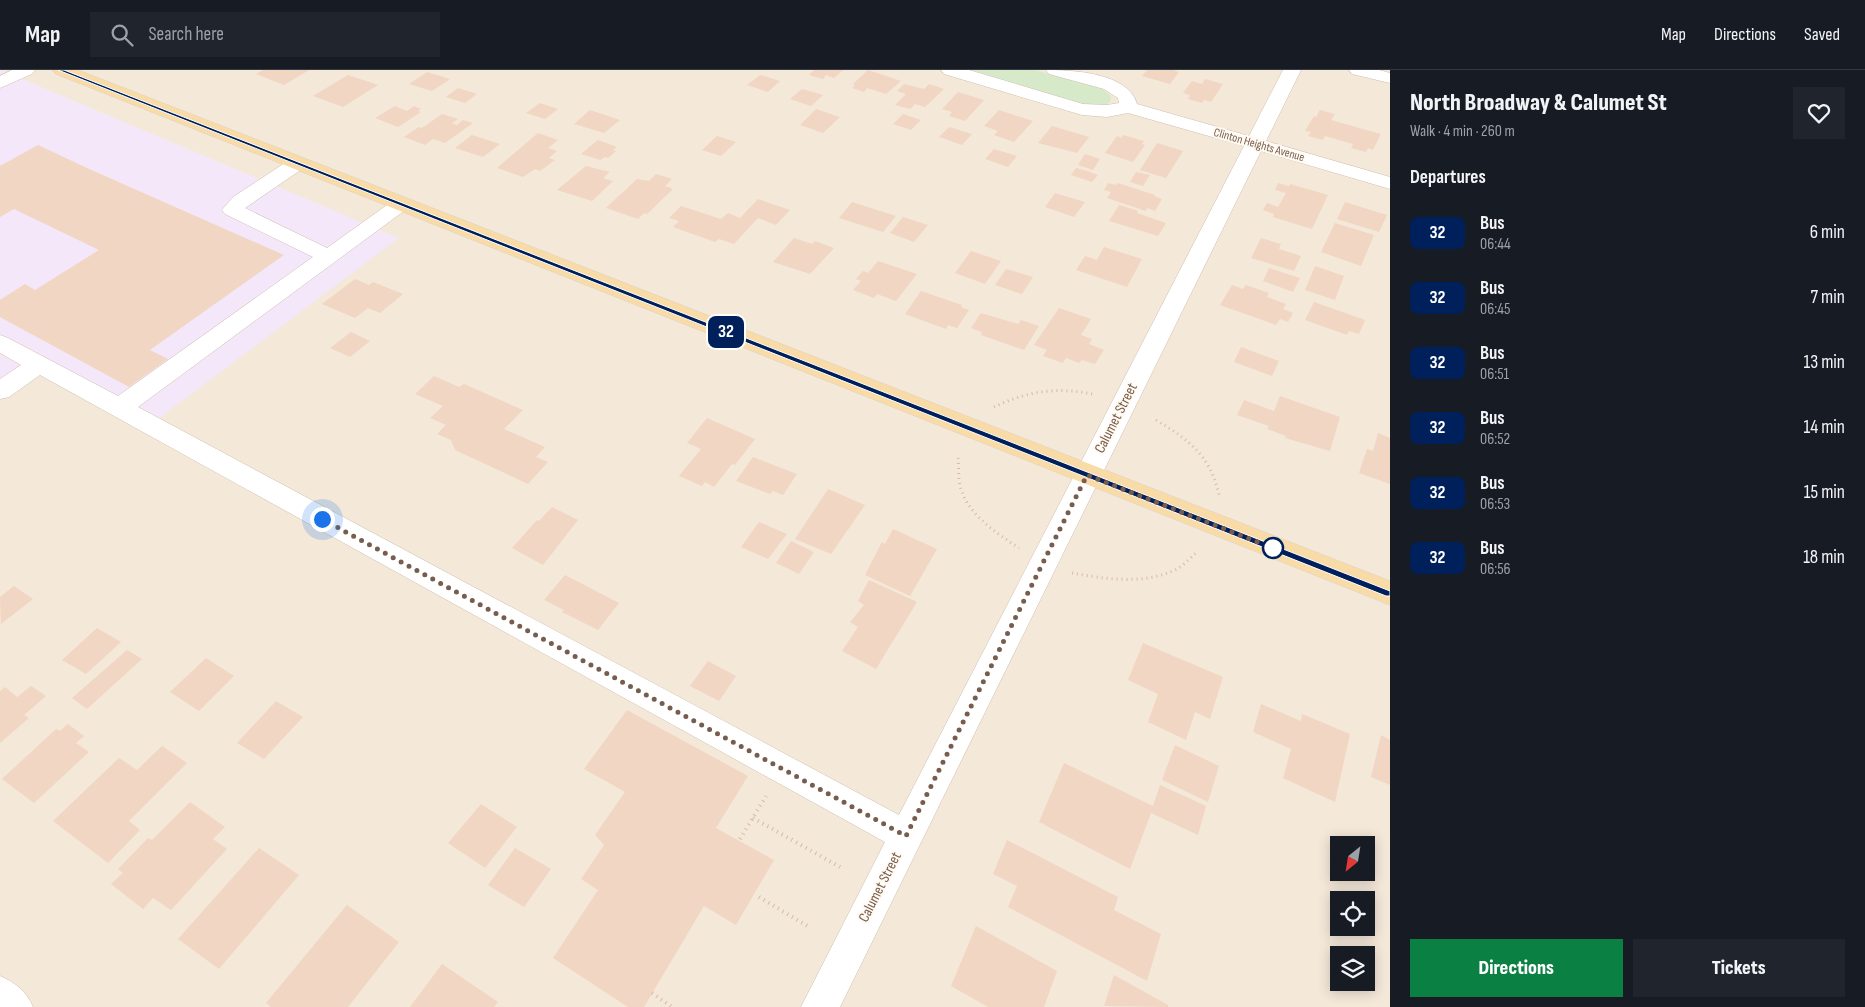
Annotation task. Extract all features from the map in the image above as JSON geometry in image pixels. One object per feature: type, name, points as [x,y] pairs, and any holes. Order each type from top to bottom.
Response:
[{"type":"main road","points":[[62,70],[1390,594]]},
{"type":"street","points":[[0,83],[26,70]]},
{"type":"street","name":"Clinton Heights Avenue","points":[[950,70],[1082,109],[1107,111],[1128,107],[1390,183]]},
{"type":"street","points":[[1055,70],[1110,85],[1126,96],[1128,107]]},
{"type":"street","name":"Calumet Street","points":[[820,1007],[1292,70]]},
{"type":"street","points":[[1358,70],[1390,78]]},
{"type":"street","points":[[298,163],[240,201],[232,210],[329,257]]},
{"type":"street","points":[[119,408],[401,204]]},
{"type":"street","points":[[0,343],[906,836]]},
{"type":"street","points":[[0,391],[39,364]]},
{"type":"street","points":[[0,995],[14,1007]]},
{"type":"path","points":[[990,410],[1003,402],[1027,393],[1050,390],[1075,390],[1102,397]]},
{"type":"path","points":[[1156,420],[1190,441],[1208,465],[1217,485],[1219,498]]},
{"type":"path","points":[[958,458],[960,486],[972,510],[992,531],[1021,550]]},
{"type":"path","points":[[1069,572],[1122,580],[1150,577],[1176,569],[1196,553]]},
{"type":"path","points":[[740,839],[767,795]]},
{"type":"path","points":[[753,818],[840,867]]},
{"type":"path","points":[[759,897],[809,927]]},
{"type":"path","points":[[652,993],[672,1007]]},
{"type":"shaded area","points":[[0,70],[1390,70],[1390,1007],[0,1007],[0,399],[45,368],[398,238]]},
{"type":"shaded area","points":[[0,70],[399,238],[150,425],[45,368],[0,399]]},
{"type":"green space","points":[[962,70],[1035,70],[1100,88],[1111,97],[1110,102],[1105,105],[1082,105]]},
{"type":"building","points":[[263,70],[309,70],[284,85],[256,74]]},
{"type":"building","points":[[814,70],[843,70],[834,78],[826,75],[823,79],[809,75]]},
{"type":"building","points":[[868,70],[901,81],[886,94],[867,88],[864,92],[852,88],[855,85],[853,84]]},
{"type":"building","points":[[1147,70],[1173,70],[1179,72],[1170,84],[1142,76]]},
{"type":"building","points":[[427,72],[450,79],[432,91],[409,84]]},
{"type":"building","points":[[348,75],[378,85],[343,107],[313,96]]},
{"type":"building","points":[[760,75],[780,81],[768,92],[747,85]]},
{"type":"building","points":[[1205,79],[1223,84],[1211,102],[1204,100],[1202,103],[1188,99],[1190,95],[1183,93],[1192,81],[1202,84]]},
{"type":"building","points":[[904,84],[924,89],[929,84],[944,89],[925,107],[915,104],[910,109],[895,105],[906,94],[897,91]]},
{"type":"building","points":[[458,88],[477,94],[465,103],[446,97]]},
{"type":"building","points":[[802,89],[823,95],[811,106],[790,99]]},
{"type":"building","points":[[958,92],[984,100],[965,121],[949,116],[952,112],[942,109]]},
{"type":"building","points":[[540,103],[558,109],[545,119],[526,113]]},
{"type":"building","points":[[395,106],[407,111],[414,106],[421,109],[418,111],[421,112],[398,127],[375,118]]},
{"type":"building","points":[[816,109],[840,117],[823,133],[800,125]]},
{"type":"building","points":[[590,110],[620,120],[604,133],[574,124]]},
{"type":"building","points":[[999,110],[1033,121],[1014,142],[994,135],[998,131],[984,126]]},
{"type":"building","points":[[1320,110],[1335,114],[1331,120],[1381,134],[1373,150],[1368,148],[1366,152],[1351,148],[1353,144],[1325,136],[1323,140],[1308,136],[1311,132],[1305,131]]},
{"type":"building","points":[[442,114],[458,119],[452,123],[457,125],[463,120],[473,123],[445,143],[433,139],[425,145],[404,137],[419,127],[422,128]]},
{"type":"building","points":[[903,114],[921,120],[911,130],[893,124]]},
{"type":"building","points":[[1052,126],[1089,137],[1077,153],[1038,143]]},
{"type":"building","points":[[949,127],[972,134],[962,145],[939,137]]},
{"type":"building","points":[[538,133],[558,140],[548,148],[557,151],[549,158],[555,160],[540,171],[535,169],[523,177],[497,168]]},
{"type":"building","points":[[472,135],[500,144],[483,157],[455,148]]},
{"type":"building","points":[[1123,135],[1144,141],[1142,144],[1145,145],[1133,162],[1105,153],[1117,136],[1121,138]]},
{"type":"building","points":[[717,136],[736,142],[721,156],[702,150]]},
{"type":"building","points":[[598,140],[617,147],[613,150],[616,151],[608,158],[605,157],[600,160],[581,154]]},
{"type":"building","points":[[1157,143],[1183,151],[1166,178],[1140,170]]},
{"type":"building","points":[[38,145],[284,255],[150,350],[168,359],[129,387],[0,317],[0,300],[25,284],[35,290],[99,250],[14,209],[0,217],[0,166]]},
{"type":"building","points":[[994,149],[1017,156],[1008,167],[985,159]]},
{"type":"building","points":[[1085,154],[1100,159],[1093,170],[1078,165]]},
{"type":"building","points":[[586,166],[610,172],[603,178],[613,181],[592,201],[557,190]]},
{"type":"building","points":[[1076,168],[1098,175],[1092,182],[1071,175]]},
{"type":"building","points":[[1136,172],[1150,175],[1143,186],[1130,182]]},
{"type":"building","points":[[656,174],[672,179],[665,186],[673,189],[647,214],[644,213],[638,219],[606,208],[637,179],[649,181]]},
{"type":"building","points":[[1108,183],[1116,185],[1118,183],[1162,199],[1155,211],[1147,208],[1146,211],[1107,198],[1111,192],[1104,190]]},
{"type":"building","points":[[1278,183],[1289,186],[1290,184],[1328,195],[1312,229],[1273,217],[1274,214],[1263,210],[1267,203],[1278,207],[1286,193],[1275,190]]},
{"type":"building","points":[[1055,193],[1085,202],[1074,217],[1045,207]]},
{"type":"building","points":[[758,199],[790,210],[776,225],[758,218],[734,244],[719,239],[715,242],[673,227],[679,221],[669,218],[681,206],[721,219],[728,213],[740,218]]},
{"type":"building","points":[[852,202],[896,216],[883,232],[839,218]]},
{"type":"building","points":[[1345,202],[1387,215],[1379,232],[1337,219]]},
{"type":"building","points":[[1119,205],[1166,223],[1158,236],[1109,221]]},
{"type":"building","points":[[903,217],[928,225],[914,242],[890,233]]},
{"type":"building","points":[[1335,223],[1374,235],[1361,266],[1321,252]]},
{"type":"building","points":[[794,238],[812,244],[815,241],[834,248],[810,274],[773,262]]},
{"type":"building","points":[[1261,238],[1281,244],[1279,249],[1301,256],[1294,271],[1251,258]]},
{"type":"building","points":[[1104,247],[1142,259],[1127,287],[1076,270],[1085,256],[1097,260]]},
{"type":"building","points":[[971,251],[1001,261],[985,284],[955,273]]},
{"type":"building","points":[[878,261],[917,274],[896,301],[877,294],[874,298],[853,290],[861,281],[856,279],[863,271],[868,273]]},
{"type":"building","points":[[1315,266],[1344,276],[1335,300],[1305,290]]},
{"type":"building","points":[[1269,268],[1300,278],[1293,292],[1263,281]]},
{"type":"building","points":[[1006,269],[1033,277],[1022,294],[995,285]]},
{"type":"building","points":[[355,279],[369,285],[373,282],[403,294],[380,313],[368,308],[355,318],[322,304]]},
{"type":"building","points":[[1232,285],[1243,289],[1246,285],[1269,293],[1267,297],[1286,304],[1283,309],[1293,313],[1288,322],[1280,319],[1276,325],[1220,305]]},
{"type":"building","points":[[921,291],[962,305],[961,307],[969,310],[957,328],[948,325],[946,329],[905,314]]},
{"type":"building","points":[[1314,302],[1365,320],[1359,334],[1349,331],[1347,335],[1305,320]]},
{"type":"building","points":[[1059,308],[1091,319],[1081,335],[1092,339],[1089,344],[1104,350],[1095,364],[1082,360],[1079,363],[1066,358],[1063,363],[1043,356],[1047,350],[1034,345]]},
{"type":"building","points":[[981,313],[1018,324],[1021,320],[1039,326],[1024,350],[981,335],[982,332],[971,328]]},
{"type":"building","points":[[351,332],[370,341],[350,357],[330,348]]},
{"type":"building","points":[[1241,347],[1279,361],[1272,376],[1234,362]]},
{"type":"building","points":[[434,376],[459,387],[464,384],[523,410],[504,429],[545,447],[536,457],[548,462],[528,484],[455,450],[451,440],[437,434],[446,425],[430,418],[443,406],[415,394]]},
{"type":"building","points":[[1280,396],[1340,417],[1330,451],[1285,438],[1286,436],[1267,429],[1269,426],[1237,415],[1244,400],[1274,411]]},
{"type":"building","points":[[707,418],[755,439],[735,465],[732,464],[714,487],[705,482],[702,486],[679,476],[701,449],[687,443]]},
{"type":"building","points":[[1378,433],[1390,438],[1390,484],[1359,473],[1367,449],[1373,451]]},
{"type":"building","points":[[753,457],[797,474],[783,495],[773,491],[770,494],[736,481]]},
{"type":"building","points":[[828,489],[865,505],[831,554],[795,539]]},
{"type":"building","points":[[552,507],[578,520],[543,565],[512,548],[537,520],[539,521]]},
{"type":"building","points":[[759,522],[787,534],[768,559],[741,547]]},
{"type":"building","points":[[893,529],[937,549],[910,596],[865,575],[882,542],[885,544]]},
{"type":"building","points":[[791,541],[814,552],[799,574],[776,563]]},
{"type":"building","points":[[565,575],[619,603],[598,630],[562,612],[564,610],[544,600]]},
{"type":"building","points":[[869,580],[917,602],[876,669],[842,651],[858,627],[850,622],[864,605],[858,601]]},
{"type":"building","points":[[14,586],[33,599],[1,624],[0,597]]},
{"type":"building","points":[[97,628],[121,642],[86,674],[62,660]]},
{"type":"building","points":[[1143,643],[1223,677],[1210,719],[1195,712],[1186,740],[1148,722],[1158,694],[1128,680]]},
{"type":"building","points":[[127,650],[142,659],[87,709],[72,698]]},
{"type":"building","points":[[206,658],[234,676],[199,711],[170,692]]},
{"type":"building","points":[[708,661],[736,676],[719,701],[690,686]]},
{"type":"building","points":[[31,686],[46,696],[24,715],[29,718],[0,743],[0,691],[5,687],[17,697]]},
{"type":"building","points":[[276,701],[303,717],[264,759],[237,743]]},
{"type":"building","points":[[1261,704],[1301,721],[1302,714],[1350,734],[1335,802],[1283,778],[1291,749],[1253,732]]},
{"type":"building","points":[[627,710],[748,776],[716,828],[774,860],[736,925],[704,906],[644,1007],[628,1007],[553,958],[598,890],[581,879],[604,845],[595,835],[625,792],[584,769]]},
{"type":"building","points":[[68,724],[84,736],[76,743],[89,752],[34,803],[2,779],[56,729],[60,731]]},
{"type":"building","points":[[1381,735],[1390,740],[1390,785],[1371,777]]},
{"type":"building","points":[[1175,745],[1219,766],[1208,802],[1162,780]]},
{"type":"building","points":[[162,746],[187,763],[129,821],[140,830],[108,863],[53,821],[119,758],[137,770]]},
{"type":"building","points":[[1064,763],[1153,806],[1160,785],[1206,806],[1198,835],[1151,813],[1130,869],[1039,822]]},
{"type":"building","points":[[190,802],[225,827],[213,839],[227,849],[171,910],[153,898],[143,909],[111,884],[123,873],[118,869],[148,838],[152,840]]},
{"type":"building","points":[[481,804],[517,827],[485,868],[448,843]]},
{"type":"building","points":[[1007,840],[1118,897],[1114,910],[1161,934],[1147,981],[1008,907],[1017,886],[993,874]]},
{"type":"building","points":[[259,848],[299,875],[219,969],[178,939]]},
{"type":"building","points":[[515,848],[551,869],[524,907],[488,885]]},
{"type":"building","points":[[347,905],[399,942],[348,1007],[271,1007],[266,1003]]},
{"type":"building","points":[[976,926],[1057,971],[1044,1007],[988,1007],[951,986]]},
{"type":"building","points":[[442,964],[498,1002],[494,1007],[410,1007]]},
{"type":"building","points":[[1114,975],[1168,1005],[1168,1007],[1104,1006]]},
{"type":"bus line","name":"32","points":[[62,70],[1390,593]]},
{"type":"route","points":[[322,519],[906,836],[1087,475],[1273,548]]}]
